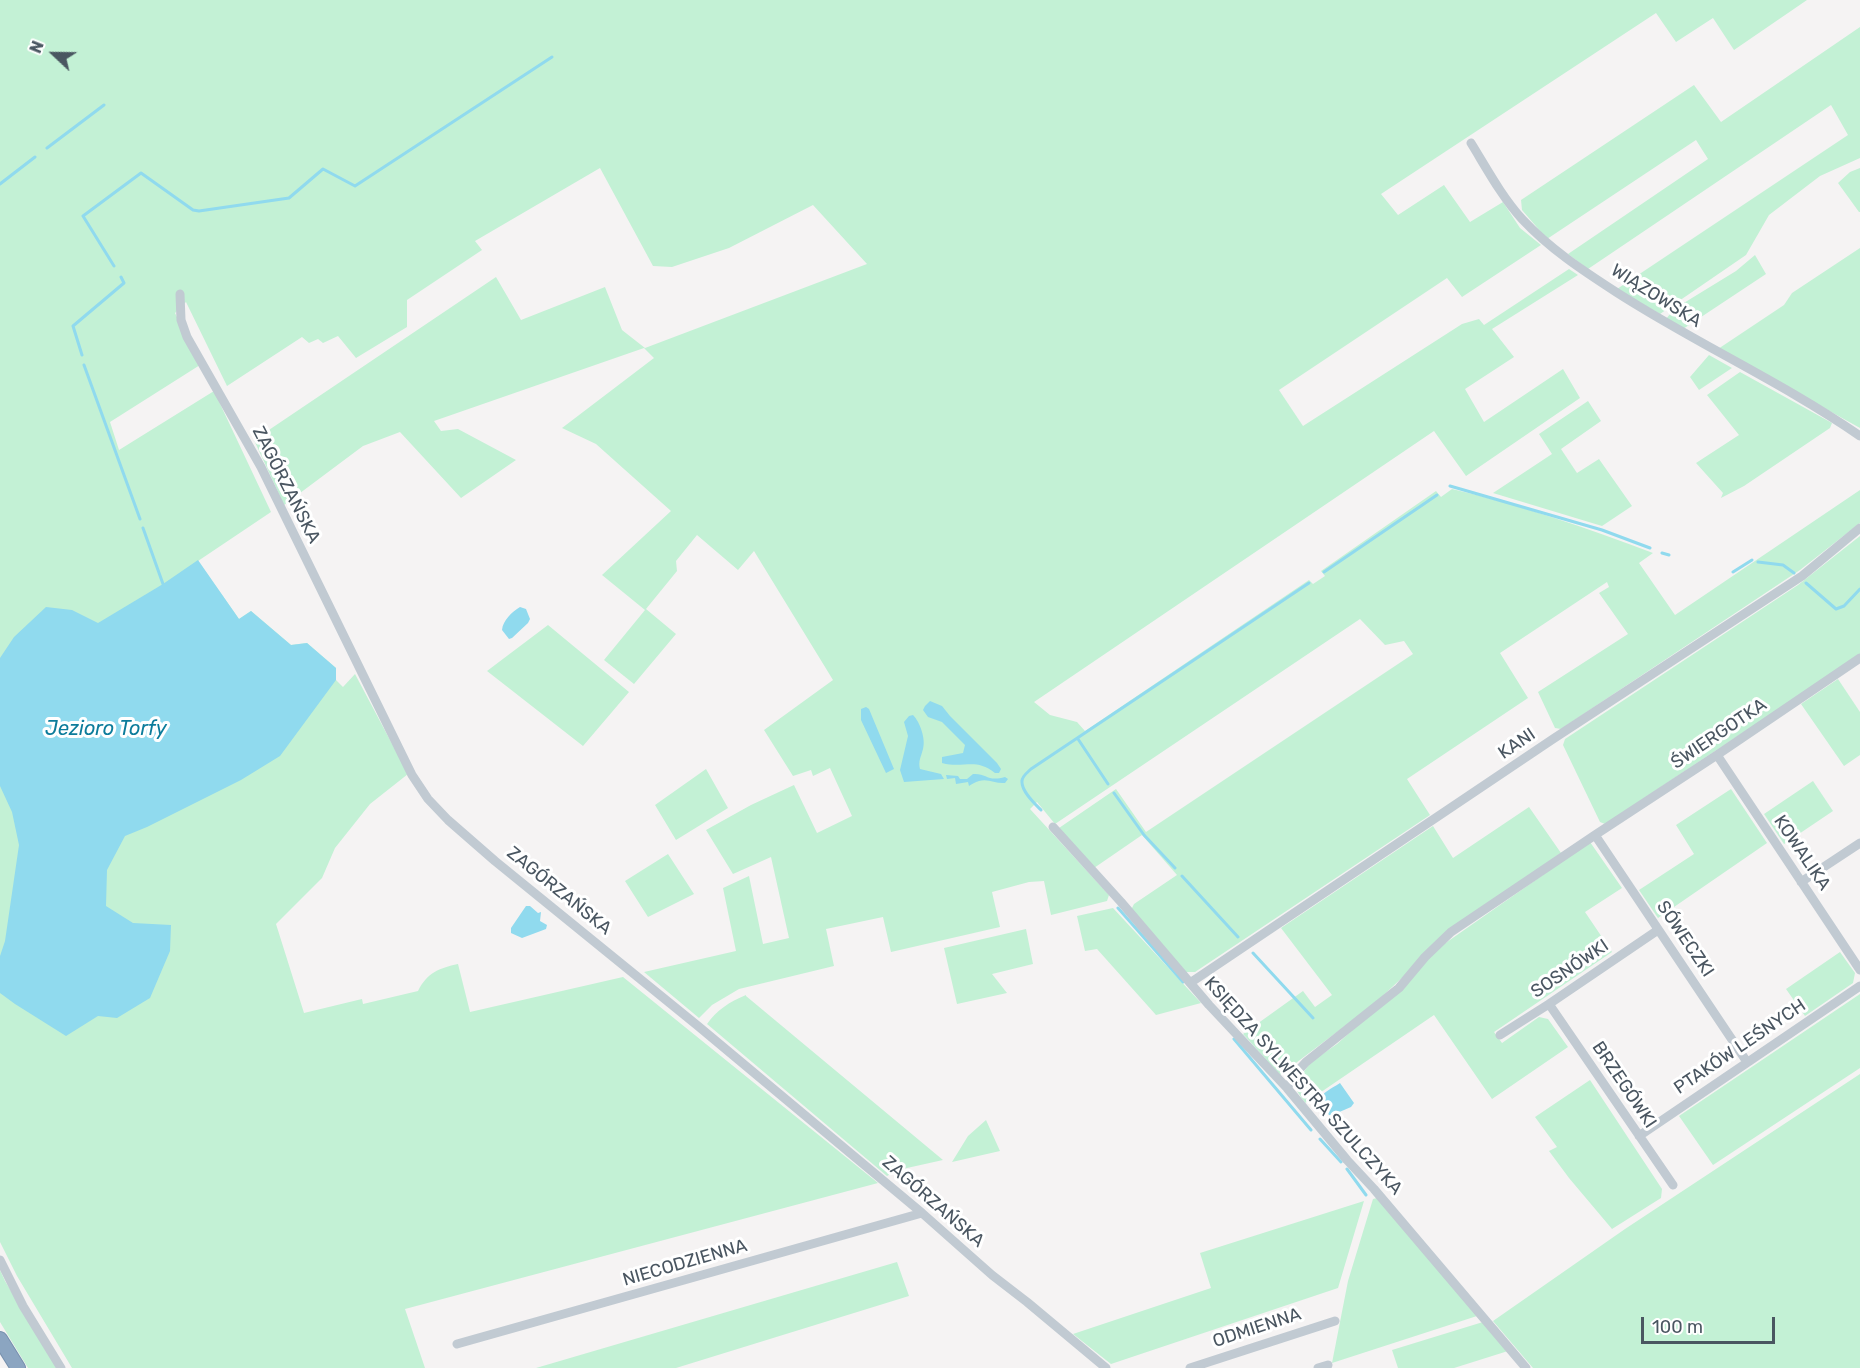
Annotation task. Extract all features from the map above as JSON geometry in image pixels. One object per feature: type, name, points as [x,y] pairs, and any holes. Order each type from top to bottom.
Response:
[{"type":"highway","points":[[0,1339],[18,1368]]},
{"type":"street","name":"WIĄZOWSKA","points":[[1471,143],[1520,217],[1563,256],[1660,320],[1767,379],[1860,436]]},
{"type":"street","name":"ZAGÓRZAŃSKA","points":[[180,294],[181,320],[188,337],[261,467],[412,776],[428,799],[448,820],[495,861],[689,1018],[922,1213],[992,1275],[1106,1368]]},
{"type":"street","name":"KANI","points":[[1190,983],[1802,576],[1860,528]]},
{"type":"street","name":"ŚWIERGOTKA","points":[[1287,1088],[1306,1062],[1399,988],[1425,957],[1451,932],[1860,658]]},
{"type":"street","name":"KOWALIKA","points":[[1717,755],[1860,969]]},
{"type":"street","name":"KSIĘDZA SYLWESTRA SZULCZYKA","points":[[1053,827],[1190,983],[1287,1088],[1526,1368]]},
{"type":"street","name":"SÓWECZKI","points":[[1595,835],[1747,1062]]},
{"type":"street","points":[[1801,882],[1860,843]]},
{"type":"street","name":"SOSNÓWKI","points":[[1500,1035],[1658,930]]},
{"type":"street","name":"PTAKÓW LEŚNYCH","points":[[1639,1136],[1860,986]]},
{"type":"street","name":"BRZEGÓWKI","points":[[1549,1004],[1673,1185]]},
{"type":"street","name":"NIECODZIENNA","points":[[457,1344],[922,1213]]},
{"type":"street","points":[[0,1260],[23,1306],[61,1368]]},
{"type":"street","name":"ODMIENNA","points":[[1190,1368],[1332,1320],[1335,1321]]},
{"type":"street","points":[[1318,1368],[1328,1365]]},
{"type":"green space","points":[[0,0],[1807,0],[1734,50],[1713,18],[1676,42],[1656,13],[1381,194],[1398,215],[1444,185],[1470,222],[1503,202],[1520,228],[1541,245],[1462,297],[1447,278],[1279,390],[1303,426],[1462,324],[1479,319],[1484,325],[1569,269],[1578,275],[1492,329],[1514,357],[1465,389],[1484,422],[1563,369],[1580,398],[1466,476],[1434,431],[1034,702],[1050,715],[1077,722],[1085,731],[1309,580],[1313,584],[1325,576],[1321,571],[1436,491],[1441,497],[1452,489],[1503,502],[1653,553],[1639,563],[1675,615],[1860,490],[1860,523],[1800,570],[1561,729],[1555,728],[1538,692],[1628,634],[1599,593],[1609,587],[1607,582],[1500,653],[1528,698],[1407,779],[1430,815],[1195,972],[1186,972],[1131,910],[1134,904],[1177,875],[1142,835],[1094,868],[1059,828],[1116,789],[1146,832],[1413,654],[1404,641],[1385,645],[1360,619],[1055,824],[1037,802],[1030,809],[1109,895],[1107,901],[1051,915],[1044,881],[1029,882],[992,892],[1000,927],[891,952],[883,917],[826,929],[834,966],[739,989],[712,1005],[699,1018],[644,972],[736,951],[723,888],[749,876],[763,944],[789,938],[771,857],[733,874],[706,830],[794,785],[817,833],[852,816],[830,768],[813,776],[811,770],[793,776],[764,730],[833,680],[754,551],[738,570],[697,535],[676,561],[677,571],[646,609],[676,634],[634,684],[604,660],[645,610],[602,575],[671,511],[596,444],[562,428],[654,358],[644,348],[434,421],[441,431],[458,429],[516,460],[461,498],[400,432],[363,446],[284,505],[254,440],[496,277],[521,320],[605,287],[622,330],[645,348],[867,264],[813,205],[729,248],[672,267],[653,266],[600,168],[475,241],[482,250],[407,300],[407,327],[356,358],[338,336],[323,343],[318,339],[309,343],[302,337],[227,386],[186,302],[175,313],[200,365],[110,422],[119,450],[214,391],[271,512],[198,561],[239,619],[251,611],[291,645],[307,643],[336,668],[336,680],[343,687],[355,674],[408,774],[370,804],[335,848],[322,878],[276,924],[304,1013],[362,999],[363,1004],[418,991],[434,972],[458,964],[470,1012],[623,977],[878,1183],[405,1309],[425,1368],[72,1368],[17,1276],[0,1242]]},
{"type":"green space","points":[[1860,27],[1860,158],[1820,176],[1769,215],[1746,255],[1660,314],[1617,289],[1848,135],[1831,105],[1588,269],[1568,254],[1708,159],[1696,140],[1547,239],[1522,210],[1521,200],[1694,85],[1721,122]]},
{"type":"green space","points":[[1860,168],[1859,212],[1838,183],[1850,172]]},
{"type":"green space","points":[[1860,248],[1860,428],[1718,349],[1784,305],[1792,293]]},
{"type":"green space","points":[[1755,255],[1766,274],[1683,329],[1666,319],[1674,309],[1736,271]]},
{"type":"green space","points":[[1709,355],[1732,368],[1699,390],[1690,377]]},
{"type":"green space","points":[[1740,372],[1832,423],[1830,428],[1744,486],[1721,498],[1723,493],[1696,463],[1739,435],[1707,395]]},
{"type":"green space","points":[[1588,401],[1601,421],[1561,449],[1577,473],[1599,459],[1632,506],[1602,526],[1493,493],[1552,454],[1539,434]]},
{"type":"green space","points":[[1860,536],[1860,655],[1605,824],[1600,822],[1563,745],[1565,739],[1798,585]]},
{"type":"green space","points":[[548,625],[629,692],[583,746],[487,671]]},
{"type":"green space","points":[[1838,679],[1860,712],[1860,755],[1844,766],[1801,704]]},
{"type":"green space","points":[[706,769],[728,808],[676,840],[655,805]]},
{"type":"green space","points":[[1813,781],[1833,811],[1784,844],[1764,814]]},
{"type":"green space","points":[[1731,789],[1767,843],[1658,918],[1639,890],[1694,854],[1676,825]]},
{"type":"green space","points":[[1529,807],[1561,853],[1466,918],[1374,1004],[1280,1075],[1243,1034],[1303,991],[1315,1007],[1332,995],[1281,928],[1433,826],[1453,858]]},
{"type":"green space","points":[[1590,842],[1622,888],[1585,912],[1612,952],[1494,1032],[1502,1043],[1539,1017],[1548,1019],[1568,1047],[1492,1099],[1434,1015],[1305,1103],[1297,1091],[1297,1081],[1311,1062],[1337,1044],[1396,991],[1437,949]]},
{"type":"green space","points":[[668,854],[694,894],[648,917],[625,881]]},
{"type":"green space","points":[[1113,908],[1201,1003],[1156,1015],[1097,949],[1085,951],[1077,916]]},
{"type":"green space","points":[[1026,929],[1033,964],[992,974],[1007,993],[957,1004],[944,948]]},
{"type":"green space","points":[[1840,952],[1855,973],[1853,983],[1805,1016],[1786,989]]},
{"type":"green space","points":[[1860,994],[1860,1068],[1713,1165],[1679,1116]]},
{"type":"green space","points":[[746,995],[943,1160],[898,1170],[887,1176],[707,1024],[724,1007]]},
{"type":"green space","points":[[1860,1074],[1860,1368],[1533,1368],[1493,1321],[1625,1229]]},
{"type":"green space","points":[[1590,1080],[1662,1189],[1661,1198],[1612,1229],[1549,1151],[1557,1147],[1535,1117]]},
{"type":"green space","points":[[986,1120],[1000,1151],[952,1162],[968,1136]]},
{"type":"green space","points":[[1377,1198],[1477,1316],[1332,1363],[1348,1281],[1373,1199]]},
{"type":"green space","points":[[1364,1201],[1338,1288],[1111,1364],[1073,1334],[1211,1288],[1200,1253]]},
{"type":"green space","points":[[897,1262],[909,1296],[676,1368],[536,1368]]},
{"type":"green space","points":[[0,1270],[57,1368],[28,1368],[0,1322]]},
{"type":"green space","points":[[1483,1322],[1508,1351],[1454,1368],[1398,1368],[1392,1350]]},
{"type":"water","name":"Jezioro Torfy","points":[[198,560],[239,619],[251,611],[291,645],[307,643],[336,668],[336,680],[280,756],[241,780],[125,836],[107,870],[106,906],[133,923],[171,925],[170,951],[150,998],[117,1018],[98,1016],[66,1036],[0,993],[0,956],[5,941],[19,845],[12,812],[0,786],[0,658],[14,637],[46,607],[72,610],[98,623]]},
{"type":"water","points":[[520,607],[526,609],[530,619],[509,639],[502,630],[504,623]]},
{"type":"water","points":[[930,701],[942,706],[997,763],[1001,769],[999,773],[975,764],[942,763],[942,757],[963,753],[965,745],[942,722],[928,717],[923,710]]},
{"type":"water","points":[[866,707],[869,709],[894,769],[886,773],[861,720],[861,709]]},
{"type":"water","points":[[913,715],[920,726],[924,740],[920,769],[941,774],[944,779],[904,782],[900,770],[908,736],[904,722]]},
{"type":"water","points":[[973,774],[1008,779],[1005,783],[982,780],[969,786],[968,782],[956,784],[955,778],[947,779],[946,775],[967,779]]},
{"type":"water","points":[[526,906],[530,906],[538,913],[541,912],[540,921],[547,925],[546,929],[522,938],[511,933],[511,928]]},
{"type":"water","points":[[1340,1083],[1354,1103],[1351,1107],[1330,1116],[1322,1104],[1321,1096]]},
{"type":"waterway","points":[[114,266],[83,216],[141,173],[193,210],[199,211],[289,198],[323,169],[355,186],[552,57]]},
{"type":"waterway","points":[[47,148],[104,105]]},
{"type":"waterway","points":[[0,184],[35,157]]},
{"type":"waterway","points":[[82,355],[73,326],[124,283],[121,277]]},
{"type":"waterway","points":[[84,365],[140,519]]},
{"type":"waterway","points":[[1450,486],[1602,530],[1650,548]]},
{"type":"waterway","points":[[1324,572],[1437,495]]},
{"type":"waterway","points":[[143,528],[163,584]]},
{"type":"waterway","points":[[1662,553],[1669,555]]},
{"type":"waterway","points":[[1733,572],[1752,560]]},
{"type":"waterway","points":[[1758,562],[1783,565],[1794,573]]},
{"type":"waterway","points":[[1041,810],[1022,785],[1025,774],[1309,583]]},
{"type":"waterway","points":[[1806,583],[1836,609],[1844,606],[1860,589]]},
{"type":"waterway","points":[[1078,739],[1108,784]]},
{"type":"waterway","points":[[1114,793],[1144,835],[1175,868]]},
{"type":"waterway","points":[[1182,876],[1238,937]]},
{"type":"waterway","points":[[1118,908],[1183,982]]},
{"type":"waterway","points":[[1253,953],[1313,1018]]},
{"type":"waterway","points":[[1234,1039],[1311,1130]]},
{"type":"waterway","points":[[1320,1139],[1341,1162]]},
{"type":"waterway","points":[[1347,1169],[1366,1195]]}]
